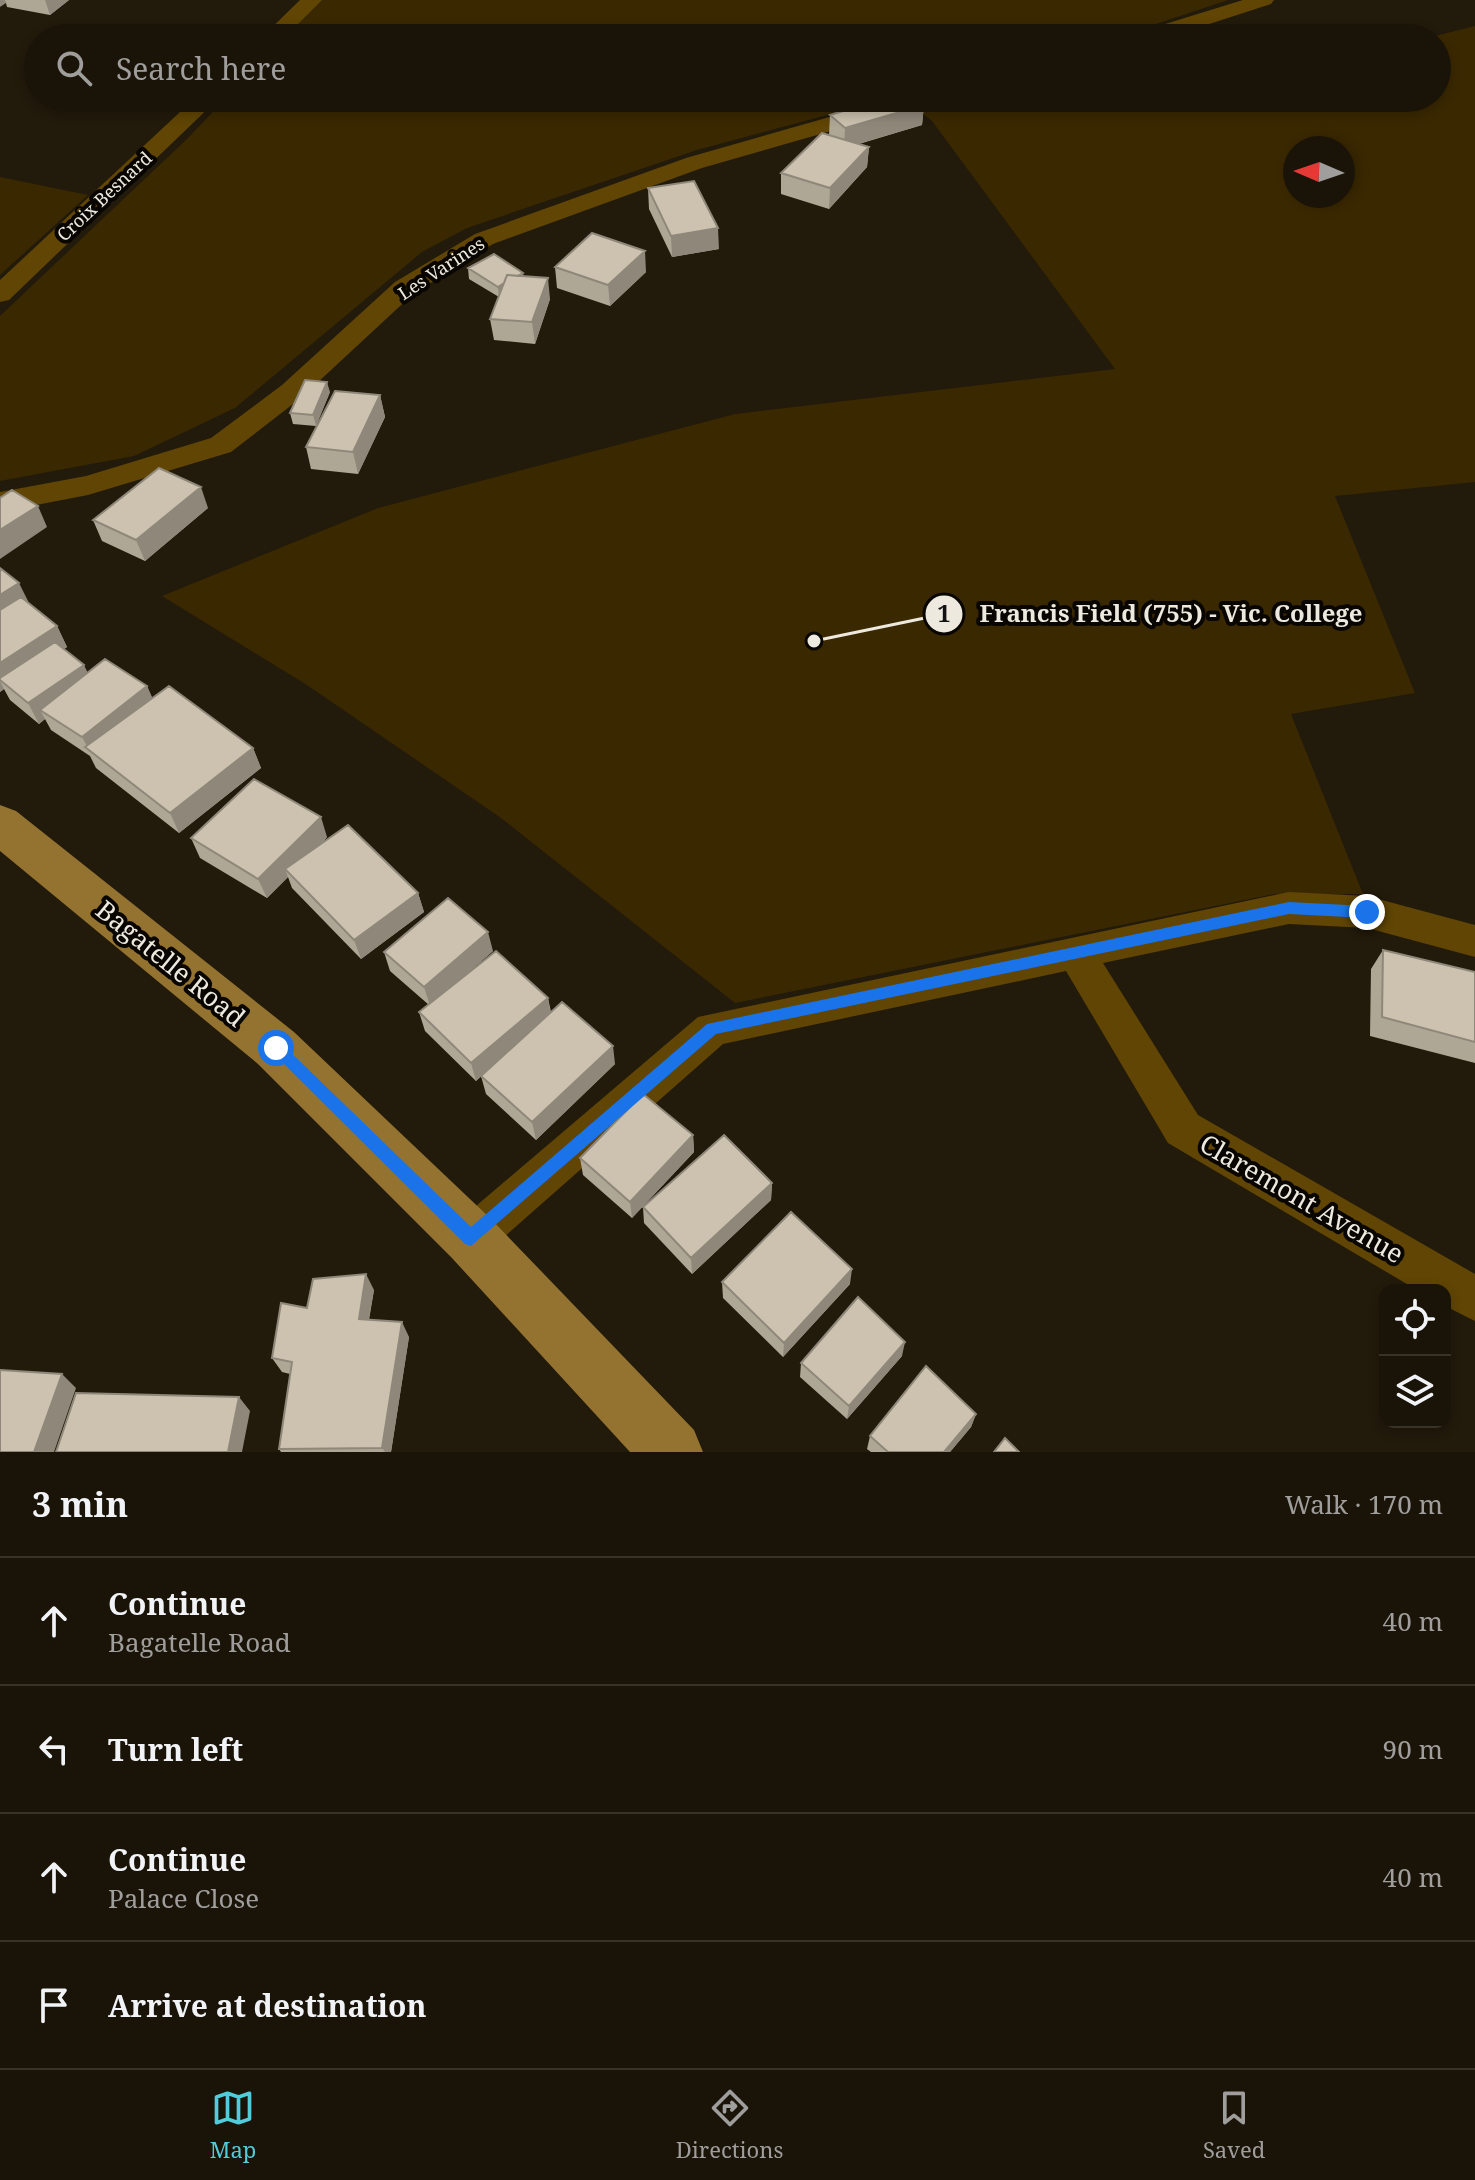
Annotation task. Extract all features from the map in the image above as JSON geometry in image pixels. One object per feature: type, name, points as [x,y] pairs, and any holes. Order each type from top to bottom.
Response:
[{"type":"main road","name":"Bagatelle Road","points":[[0,824],[276,1048],[471,1238],[672,1452]]},
{"type":"street","points":[[287,24],[312,0]]},
{"type":"street","points":[[1188,24],[1264,0]]},
{"type":"street","name":"Croix Besnard","points":[[0,294],[193,112]]},
{"type":"street","name":"Les Varines","points":[[0,502],[88,485],[221,445],[292,391],[404,288],[484,239],[694,163],[872,112]]},
{"type":"street","points":[[471,1238],[712,1029],[1289,908],[1367,912],[1475,941]]},
{"type":"street","name":"Claremont Avenue","points":[[1075,952],[1183,1129],[1475,1299]]},
{"type":"shaded area","points":[[319,0],[1228,0],[1156,24],[296,24]]},
{"type":"shaded area","points":[[1475,26],[1475,482],[1335,496],[1415,693],[1291,714],[1363,894],[1274,894],[735,1003],[501,818],[307,685],[162,596],[378,508],[735,414],[1115,369],[932,121],[921,112],[1451,112],[1451,32]]},
{"type":"shaded area","points":[[213,112],[838,112],[697,150],[467,228],[422,252],[235,408],[134,456],[0,481],[0,316]]},
{"type":"shaded area","points":[[0,177],[88,195],[0,275]]},
{"type":"building","points":[[840,112],[900,112],[845,128],[830,115]]},
{"type":"building","points":[[822,133],[869,147],[830,188],[781,173]]},
{"type":"building","points":[[694,181],[718,228],[671,236],[648,188]]},
{"type":"building","points":[[592,233],[645,251],[608,285],[555,267]]},
{"type":"building","points":[[494,254],[523,273],[507,275],[498,287],[468,268]]},
{"type":"building","points":[[507,275],[548,278],[532,322],[490,319]]},
{"type":"building","points":[[305,380],[327,382],[313,415],[290,413]]},
{"type":"building","points":[[335,391],[380,395],[353,452],[306,447]]},
{"type":"building","points":[[159,468],[201,487],[136,540],[93,520]]},
{"type":"building","points":[[12,490],[38,506],[0,530],[0,498]]},
{"type":"building","points":[[0,568],[19,583],[0,595]]},
{"type":"building","points":[[21,597],[57,626],[0,663],[0,610]]},
{"type":"building","points":[[55,642],[84,665],[28,703],[0,680],[0,678]]},
{"type":"building","points":[[105,659],[147,686],[82,737],[40,710]]},
{"type":"building","points":[[169,686],[253,748],[170,813],[85,747]]},
{"type":"building","points":[[254,779],[321,817],[258,879],[191,838]]},
{"type":"building","points":[[348,825],[418,893],[354,940],[285,869]]},
{"type":"building","points":[[448,898],[488,932],[424,987],[384,952]]},
{"type":"building","points":[[1383,950],[1475,972],[1475,1042],[1382,1017]]},
{"type":"building","points":[[496,951],[548,998],[471,1063],[419,1012]]},
{"type":"building","points":[[562,1002],[613,1046],[532,1122],[481,1076]]},
{"type":"building","points":[[643,1094],[693,1135],[630,1202],[580,1158]]},
{"type":"building","points":[[724,1135],[772,1183],[691,1258],[643,1207]]},
{"type":"building","points":[[791,1212],[852,1269],[784,1343],[722,1282]]},
{"type":"building","points":[[366,1274],[359,1319],[402,1322],[382,1448],[279,1449],[292,1362],[272,1358],[281,1303],[307,1308],[313,1279]]},
{"type":"building","points":[[858,1297],[905,1342],[849,1406],[801,1363]]},
{"type":"building","points":[[926,1366],[976,1414],[944,1452],[888,1452],[870,1436]]},
{"type":"building","points":[[0,1370],[62,1374],[34,1452],[0,1452]]},
{"type":"building","points":[[76,1393],[239,1397],[228,1452],[56,1452]]},
{"type":"building","points":[[1005,1438],[1019,1452],[994,1452]]},
{"type":"place","name":"Francis Field (755) - Vic. College","points":[[814,641]]},
{"type":"route","points":[[276,1048],[471,1238],[712,1029],[1289,908],[1367,912]]}]
